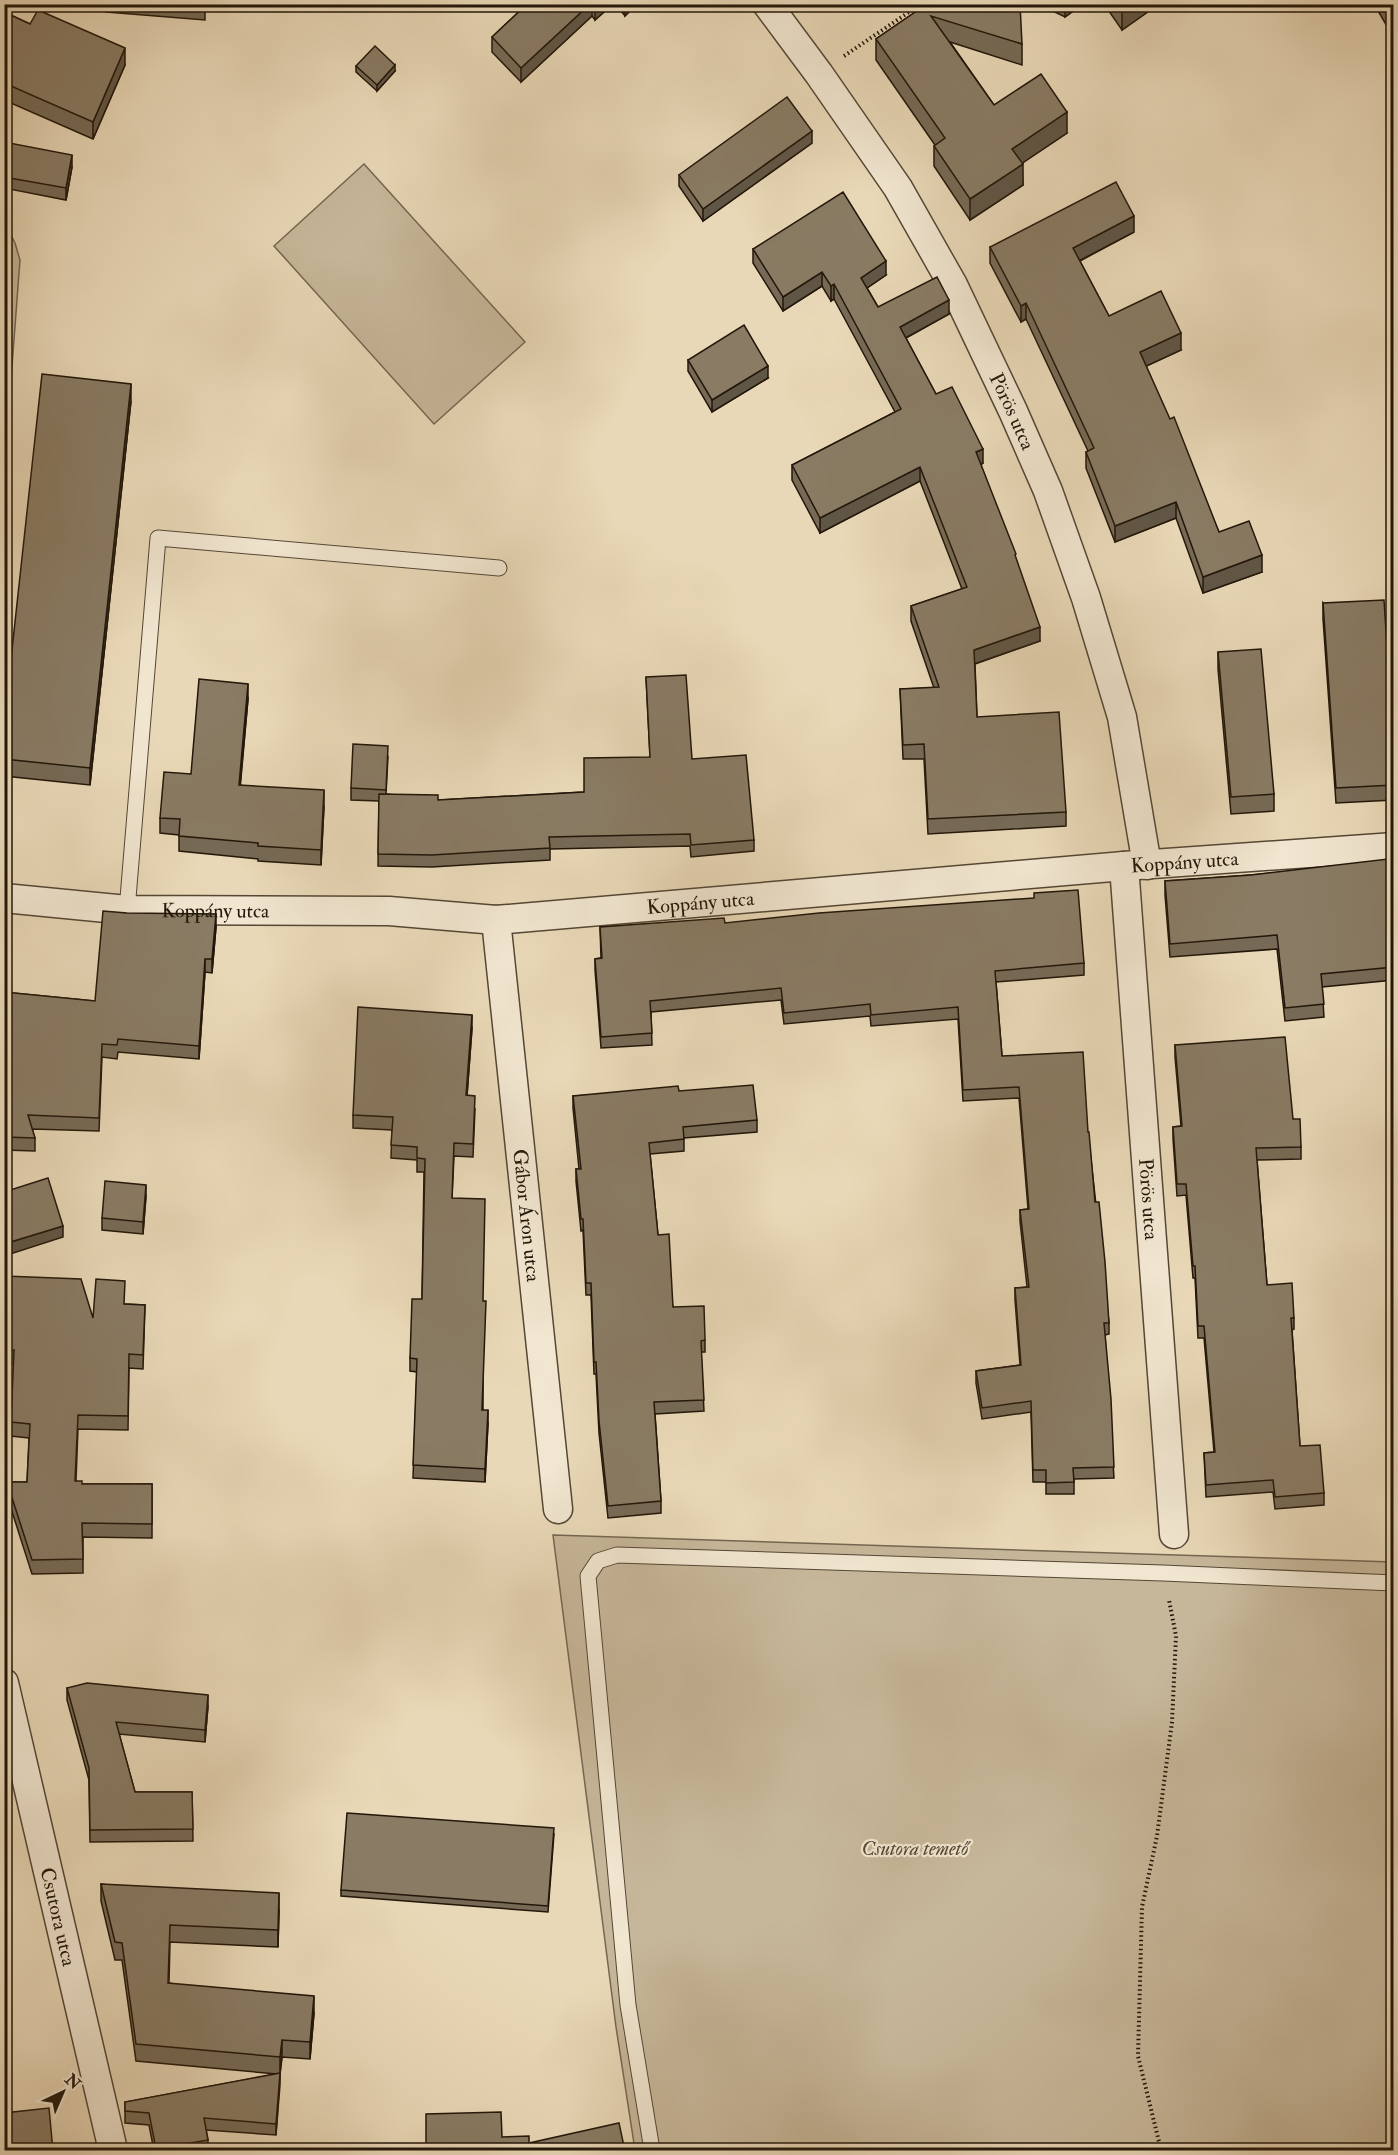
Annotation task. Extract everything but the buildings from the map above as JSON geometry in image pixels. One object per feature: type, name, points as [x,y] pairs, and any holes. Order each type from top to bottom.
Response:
[{"type":"street","name":"Pörös utca","points":[[767,4],[898,188],[953,285],[1048,491],[1086,598],[1122,717],[1136,866],[1174,1534]]},
{"type":"street","name":"Koppány utca","points":[[4,898],[126,910],[389,911],[496,920],[1136,866],[1394,847]]},
{"type":"street","name":"Gábor Áron utca","points":[[496,920],[558,1509]]},
{"type":"street","name":"Csutora utca","points":[[4,1683],[113,2151]]},
{"type":"lane","points":[[126,910],[158,538],[499,568]]},
{"type":"lane","points":[[652,2151],[628,2005],[588,1576],[598,1561],[617,1555],[1394,1582]]},
{"type":"path","points":[[819,74],[921,4]]},
{"type":"path","points":[[1161,2151],[1138,2056],[1142,1907],[1157,1836],[1172,1722],[1176,1636],[1164,1573]]},
{"type":"green space","points":[[364,164],[525,342],[434,424],[274,246]]},
{"type":"green space","points":[[5,223],[20,260],[5,459],[4,340],[11,260],[5,242]]},
{"type":"green space","name":"Csutora temető","points":[[553,1535],[1393,1562],[1393,2150],[635,2150],[616,2027]]}]
